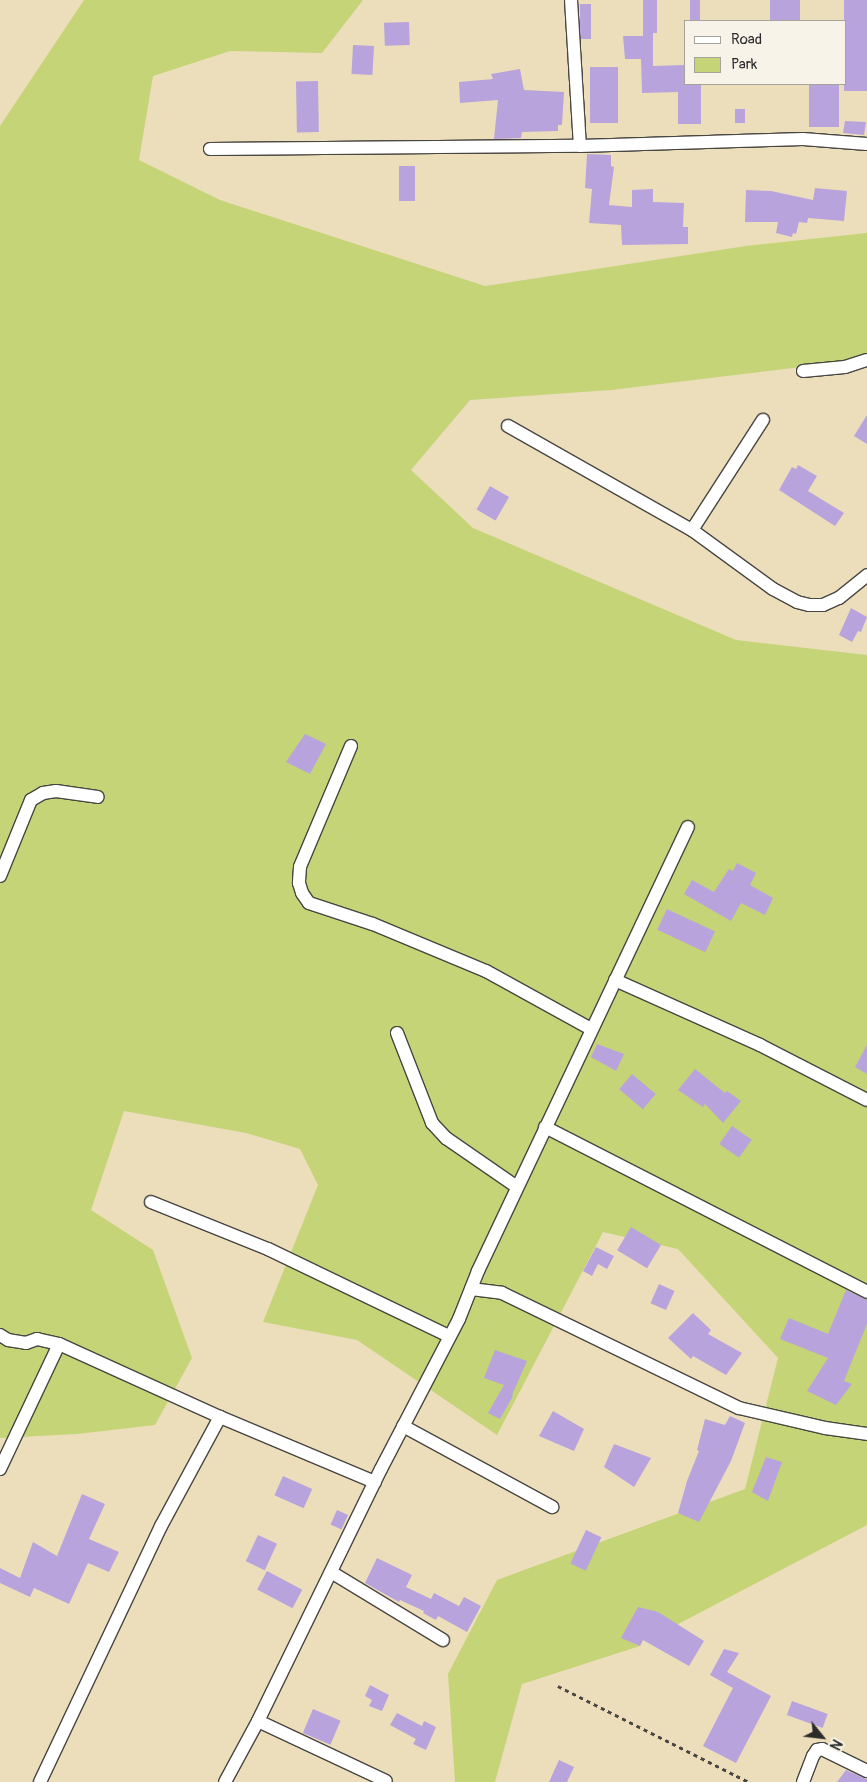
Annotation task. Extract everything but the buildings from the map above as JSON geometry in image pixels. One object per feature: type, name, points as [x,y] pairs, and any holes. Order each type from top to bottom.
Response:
[{"type":"street","points":[[571,0],[580,146]]},
{"type":"street","points":[[210,150],[580,146],[803,139],[867,144]]},
{"type":"street","points":[[803,371],[844,367],[867,360]]},
{"type":"street","points":[[692,530],[763,420]]},
{"type":"street","points":[[508,426],[692,530],[773,589],[809,605],[823,606],[839,598],[867,575]]},
{"type":"street","points":[[350,746],[300,867],[299,883],[302,893],[309,903],[373,924],[486,971],[591,1029]]},
{"type":"street","points":[[0,876],[31,800],[42,793],[56,791],[98,797]]},
{"type":"street","points":[[225,1782],[258,1721],[330,1572],[472,1289],[478,1270],[688,827]]},
{"type":"street","points":[[615,980],[760,1046],[867,1100]]},
{"type":"street","points":[[397,1033],[432,1123],[446,1138],[517,1187]]},
{"type":"street","points":[[545,1127],[867,1292]]},
{"type":"street","points":[[151,1202],[268,1249],[449,1336]]},
{"type":"street","points":[[472,1289],[502,1293],[739,1408],[825,1428],[867,1434]]},
{"type":"street","points":[[0,1335],[8,1340],[26,1343],[37,1339],[59,1344],[220,1417],[375,1482]]},
{"type":"street","points":[[0,1469],[59,1344]]},
{"type":"street","points":[[40,1782],[162,1526],[220,1417]]},
{"type":"street","points":[[403,1426],[552,1507]]},
{"type":"street","points":[[330,1572],[443,1640]]},
{"type":"street","points":[[258,1721],[386,1780]]},
{"type":"street","points":[[803,1782],[813,1756],[817,1750],[822,1749],[867,1771]]},
{"type":"path","points":[[558,1686],[749,1782]]},
{"type":"green space","points":[[84,0],[363,0],[322,53],[230,51],[153,76],[139,160],[220,200],[485,286],[746,246],[867,233],[867,359],[611,390],[470,400],[411,470],[473,528],[736,640],[867,655],[867,1525],[661,1633],[643,1640],[640,1646],[522,1684],[495,1782],[455,1782],[448,1674],[497,1580],[745,1489],[778,1358],[678,1249],[603,1232],[497,1435],[357,1340],[263,1322],[318,1185],[300,1149],[246,1133],[124,1111],[91,1210],[153,1250],[192,1358],[155,1425],[77,1434],[0,1438],[0,126]]}]
